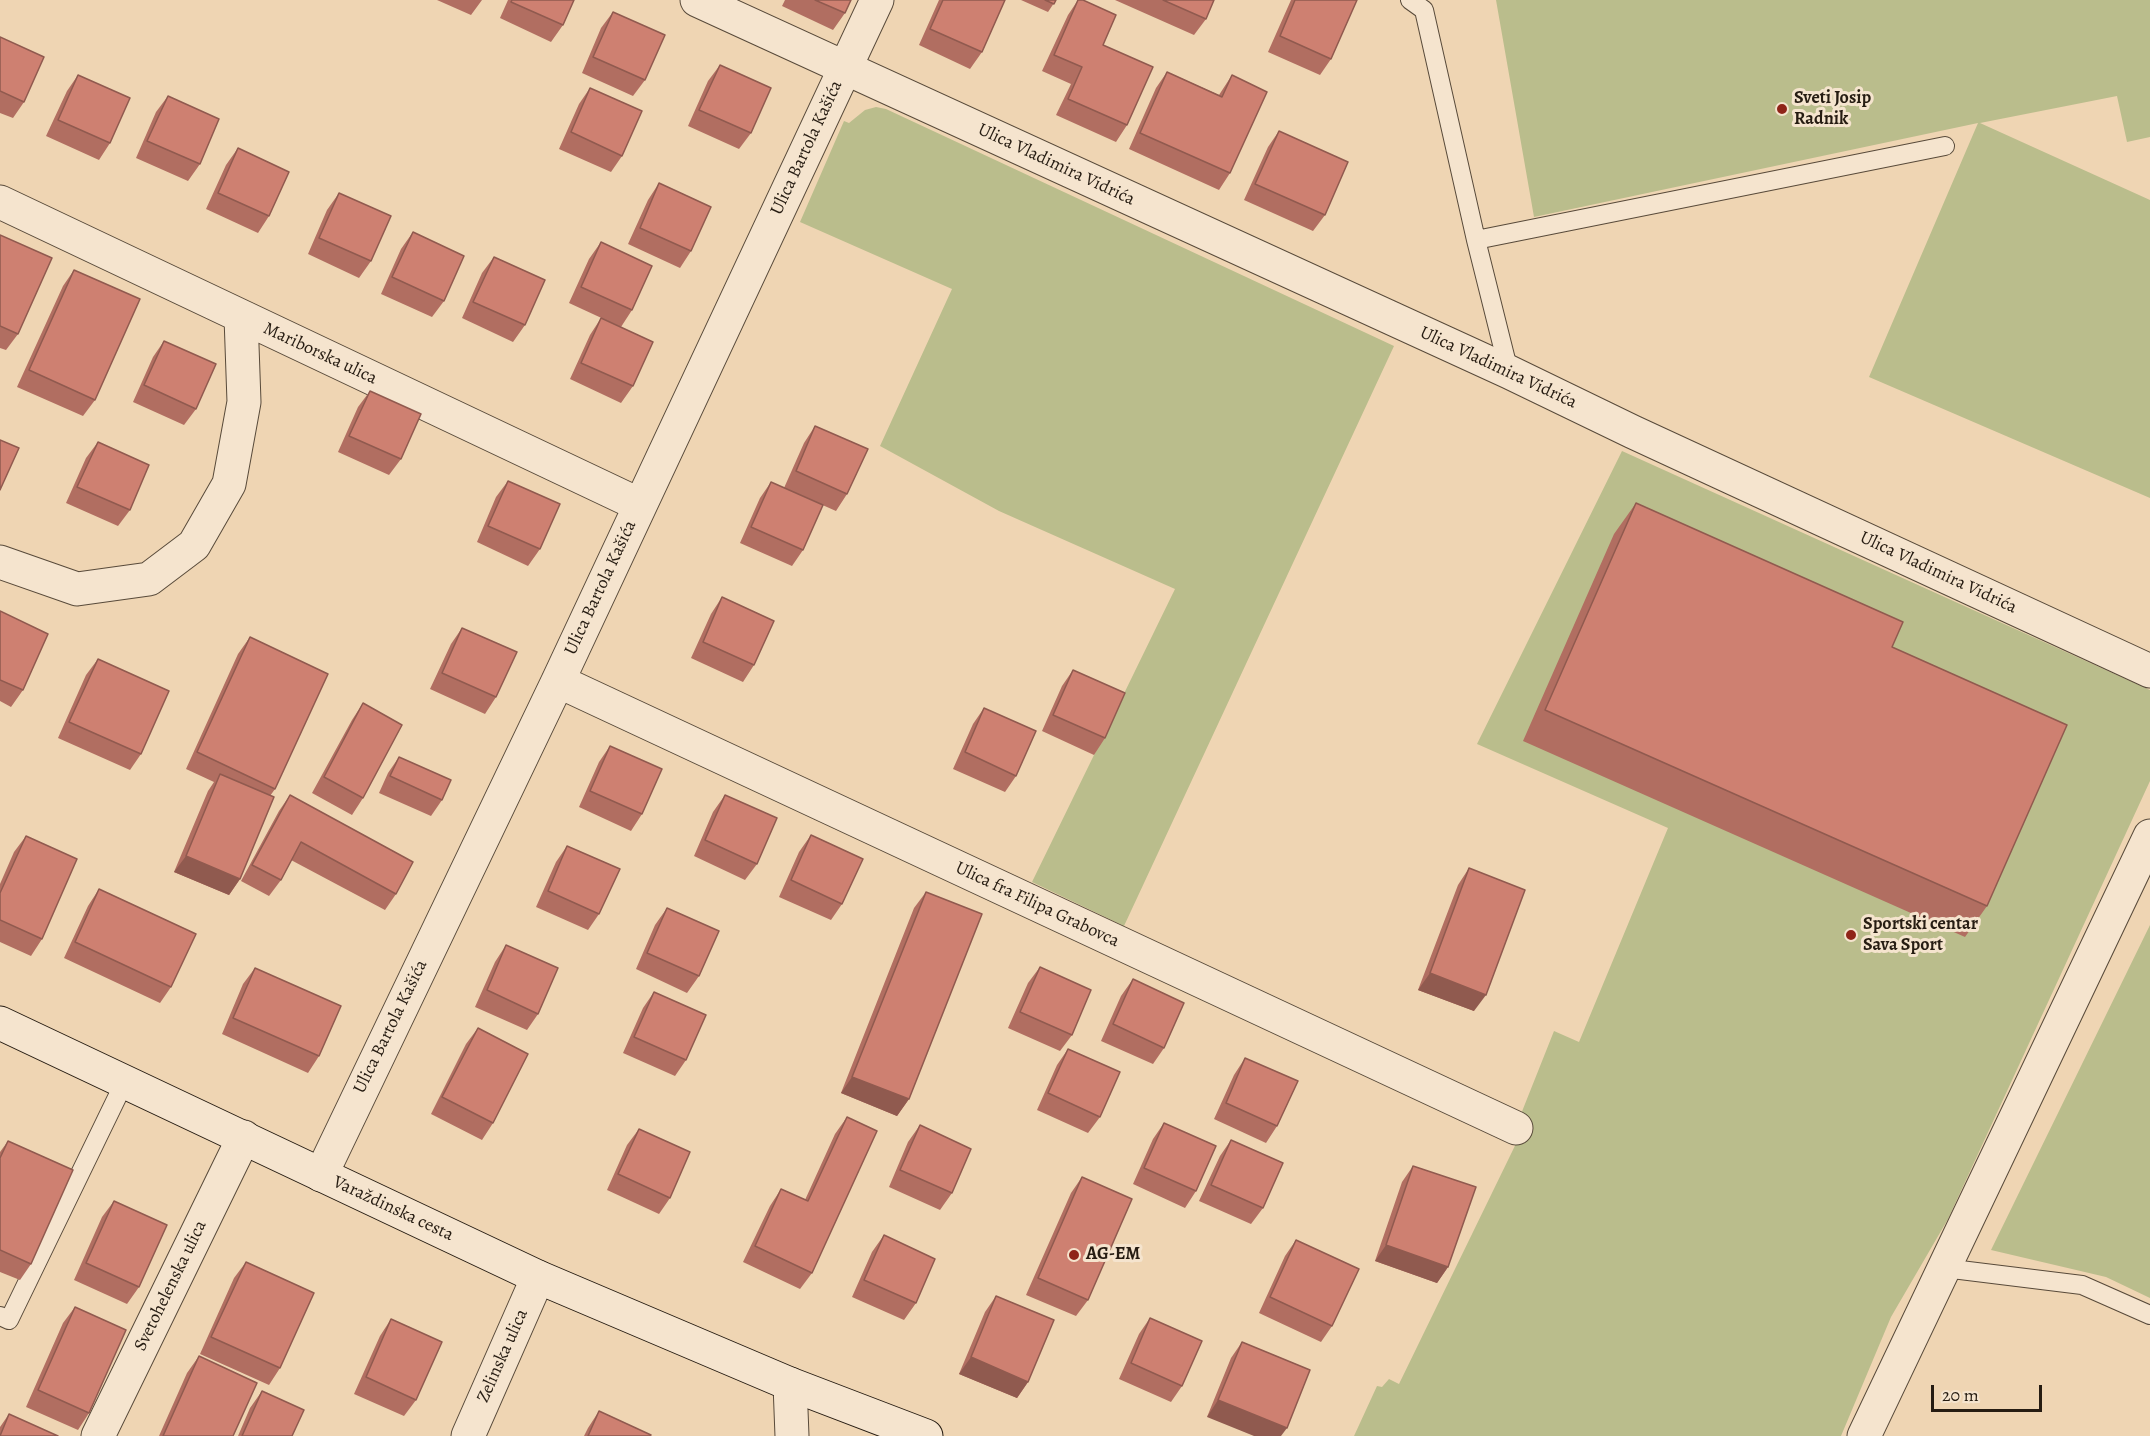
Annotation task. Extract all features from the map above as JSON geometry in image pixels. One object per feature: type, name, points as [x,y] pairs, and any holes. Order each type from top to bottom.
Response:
[{"type":"street","name":"Ulica Vladimira Vidrića","points":[[697,0],[1509,372],[1633,432],[2150,671]]},
{"type":"street","name":"Ulica Bartola Kašića","points":[[321,1175],[558,681],[877,0]]},
{"type":"street","name":"Mariborska ulica","points":[[0,202],[640,505]]},
{"type":"street","points":[[0,562],[77,589],[149,579],[194,544],[229,484],[244,402],[241,317]]},
{"type":"street","name":"Ulica fra Filipa Grabovca","points":[[558,681],[1516,1128]]},
{"type":"street","points":[[1864,1436],[2150,836]]},
{"type":"street","name":"Varaždinska cesta","points":[[0,1023],[538,1277],[790,1384],[926,1436]]},
{"type":"street","name":"Svetohelenska ulica","points":[[98,1436],[244,1137]]},
{"type":"street","name":"Zelinska ulica","points":[[468,1436],[538,1277]]},
{"type":"street","points":[[790,1384],[792,1436]]},
{"type":"lane","points":[[1410,0],[1424,10],[1476,240],[1509,372]]},
{"type":"lane","points":[[1476,240],[1945,146]]},
{"type":"lane","points":[[0,1316],[9,1320],[125,1081]]},
{"type":"lane","points":[[1944,1268],[2082,1285],[2150,1315]]},
{"type":"green space","points":[[1496,0],[2150,0],[2150,137],[2127,142],[2117,96],[1980,123],[2150,200],[2150,498],[1869,377],[1978,123],[1534,217]]},
{"type":"green space","points":[[876,107],[886,109],[1394,346],[1124,926],[1032,882],[1175,589],[999,511],[880,446],[952,289],[800,222],[844,121],[849,123],[865,110]]},
{"type":"green space","name":"Sportski centar Sava Sport","points":[[1622,451],[2150,690],[2150,781],[1948,1219],[1891,1317],[1841,1436],[1354,1436],[1377,1386],[1382,1387],[1389,1379],[1399,1384],[1528,1119],[1521,1114],[1554,1031],[1579,1042],[1668,828],[1477,744]]},
{"type":"green space","points":[[2150,925],[2150,1298],[2106,1277],[1991,1250]]},
{"type":"building","points":[[512,0],[574,0],[563,25],[511,2]]},
{"type":"building","points":[[815,0],[851,0],[845,13]]},
{"type":"building","points":[[943,0],[1005,0],[982,52],[930,29]]},
{"type":"building","points":[[1078,0],[1083,0],[1116,15],[1103,45],[1153,67],[1127,125],[1068,99],[1082,67],[1054,55]]},
{"type":"building","points":[[1163,0],[1214,0],[1206,19]]},
{"type":"building","points":[[1295,0],[1357,0],[1331,59],[1280,36]]},
{"type":"building","points":[[613,12],[665,35],[645,80],[593,57]]},
{"type":"building","points":[[0,37],[44,57],[24,102],[0,91]]},
{"type":"building","points":[[720,65],[771,88],[751,133],[699,110]]},
{"type":"building","points":[[1167,72],[1222,97],[1232,75],[1267,92],[1230,173],[1140,133]]},
{"type":"building","points":[[78,75],[130,98],[110,143],[58,120]]},
{"type":"building","points":[[590,88],[642,111],[622,156],[571,132]]},
{"type":"building","points":[[168,96],[219,119],[200,164],[147,141]]},
{"type":"building","points":[[1279,131],[1348,162],[1325,215],[1255,184]]},
{"type":"building","points":[[238,148],[289,172],[269,216],[218,193]]},
{"type":"building","points":[[659,183],[711,207],[691,251],[640,228]]},
{"type":"building","points":[[339,193],[391,216],[371,261],[319,238]]},
{"type":"building","points":[[413,232],[464,256],[444,301],[392,277]]},
{"type":"building","points":[[0,235],[52,258],[18,334],[0,326]]},
{"type":"building","points":[[601,242],[652,266],[632,310],[581,287]]},
{"type":"building","points":[[494,257],[545,280],[525,325],[473,302]]},
{"type":"building","points":[[74,270],[140,299],[95,400],[29,370]]},
{"type":"building","points":[[601,318],[653,342],[633,386],[581,363]]},
{"type":"building","points":[[164,341],[216,364],[196,409],[144,385]]},
{"type":"building","points":[[370,391],[421,414],[401,459],[349,436]]},
{"type":"building","points":[[815,426],[868,449],[847,494],[796,471]]},
{"type":"building","points":[[0,440],[19,448],[0,490]]},
{"type":"building","points":[[98,442],[149,465],[130,510],[77,487]]},
{"type":"building","points":[[508,481],[560,504],[540,549],[488,526]]},
{"type":"building","points":[[771,482],[823,505],[803,550],[751,527]]},
{"type":"building","points":[[1636,503],[1903,622],[1892,647],[2067,725],[1987,906],[1545,710]]},
{"type":"building","points":[[722,597],[774,621],[754,665],[703,642]]},
{"type":"building","points":[[0,611],[48,634],[23,690],[0,680]]},
{"type":"building","points":[[462,628],[517,652],[496,697],[442,673]]},
{"type":"building","points":[[250,637],[328,674],[275,789],[197,752]]},
{"type":"building","points":[[98,659],[169,691],[141,754],[69,722]]},
{"type":"building","points":[[1073,670],[1125,693],[1105,738],[1053,715]]},
{"type":"building","points":[[363,703],[402,725],[363,798],[324,777]]},
{"type":"building","points":[[984,708],[1036,731],[1016,776],[965,752]]},
{"type":"building","points":[[610,746],[662,769],[642,814],[590,791]]},
{"type":"building","points":[[399,757],[451,780],[442,800],[390,776]]},
{"type":"building","points":[[220,774],[274,797],[240,879],[186,856]]},
{"type":"building","points":[[290,795],[413,862],[396,894],[301,842],[281,880],[252,865]]},
{"type":"building","points":[[725,795],[777,818],[757,864],[705,840]]},
{"type":"building","points":[[811,835],[863,859],[842,904],[791,880]]},
{"type":"building","points":[[26,836],[77,859],[42,939],[0,920],[0,893]]},
{"type":"building","points":[[567,846],[620,869],[599,914],[548,891]]},
{"type":"building","points":[[1469,868],[1525,890],[1486,995],[1430,973]]},
{"type":"building","points":[[99,889],[196,934],[171,987],[75,942]]},
{"type":"building","points":[[926,892],[982,914],[909,1099],[852,1077]]},
{"type":"building","points":[[667,908],[719,931],[699,976],[647,953]]},
{"type":"building","points":[[506,945],[558,968],[538,1014],[487,990]]},
{"type":"building","points":[[1040,967],[1091,990],[1072,1035],[1020,1012]]},
{"type":"building","points":[[255,968],[341,1006],[319,1056],[233,1018]]},
{"type":"building","points":[[1133,979],[1184,1003],[1164,1048],[1113,1024]]},
{"type":"building","points":[[654,992],[706,1015],[686,1060],[634,1037]]},
{"type":"building","points":[[478,1028],[528,1054],[493,1123],[442,1097]]},
{"type":"building","points":[[1068,1049],[1120,1072],[1100,1117],[1048,1093]]},
{"type":"building","points":[[1245,1058],[1298,1081],[1277,1126],[1226,1103]]},
{"type":"building","points":[[847,1117],[877,1131],[812,1273],[755,1246],[781,1189],[808,1201]]},
{"type":"building","points":[[1164,1123],[1216,1146],[1196,1191],[1144,1168]]},
{"type":"building","points":[[920,1125],[971,1149],[952,1193],[900,1170]]},
{"type":"building","points":[[639,1129],[690,1152],[670,1198],[618,1174]]},
{"type":"building","points":[[1231,1140],[1283,1163],[1263,1208],[1211,1185]]},
{"type":"building","points":[[8,1141],[73,1170],[31,1264],[0,1250],[0,1158]]},
{"type":"building","points":[[1413,1166],[1476,1187],[1448,1267],[1386,1245]]},
{"type":"building","name":"AG-EM","points":[[1082,1177],[1132,1199],[1088,1300],[1038,1278]]},
{"type":"building","points":[[114,1201],[167,1225],[139,1287],[86,1263]]},
{"type":"building","points":[[884,1235],[935,1259],[916,1303],[864,1280]]},
{"type":"building","points":[[1296,1240],[1359,1269],[1332,1326],[1270,1297]]},
{"type":"building","points":[[246,1262],[314,1293],[280,1368],[211,1337]]},
{"type":"building","points":[[996,1296],[1054,1320],[1028,1382],[971,1357]]},
{"type":"building","points":[[75,1307],[126,1330],[89,1413],[38,1390]]},
{"type":"building","points":[[1150,1318],[1202,1341],[1182,1386],[1131,1363]]},
{"type":"building","points":[[391,1319],[442,1342],[416,1400],[366,1377]]},
{"type":"building","points":[[1242,1342],[1310,1370],[1287,1428],[1218,1400]]},
{"type":"building","points":[[199,1356],[257,1383],[233,1436],[163,1436]]},
{"type":"building","points":[[262,1391],[304,1410],[292,1436],[242,1436]]},
{"type":"building","points":[[599,1411],[651,1435],[588,1436]]},
{"type":"building","points":[[9,1414],[58,1436],[0,1436]]},
{"type":"place","name":"Sveti Josip Radnik","points":[[1782,109]]},
{"type":"place","name":"Sportski centar Sava Sport","points":[[1851,935]]},
{"type":"place","name":"AG-EM","points":[[1074,1255]]}]
